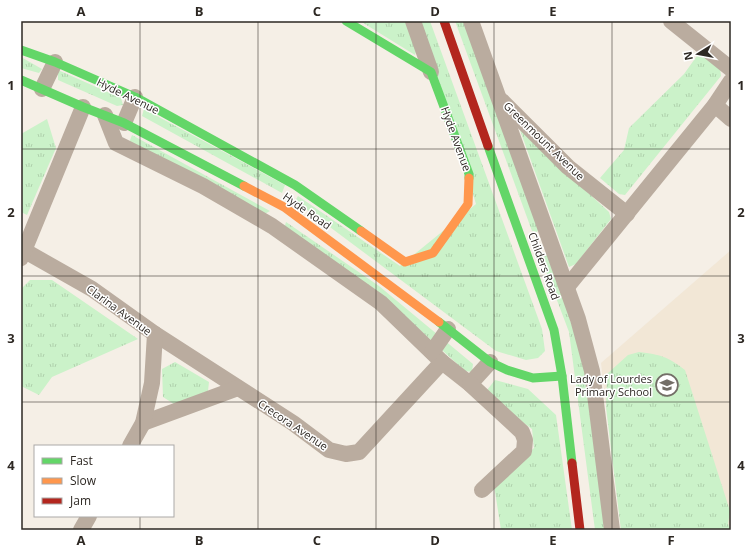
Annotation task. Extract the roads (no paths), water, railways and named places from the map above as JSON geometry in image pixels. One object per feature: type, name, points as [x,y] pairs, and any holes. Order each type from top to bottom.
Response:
[{"type":"street","points":[[346,21],[431,72]]},
{"type":"street","points":[[413,21],[431,72]]},
{"type":"street","name":"Childers Road","points":[[444,21],[554,330],[562,376],[580,530]]},
{"type":"street","points":[[471,21],[578,318],[592,371],[612,530]]},
{"type":"street","points":[[671,21],[731,69]]},
{"type":"street","name":"Hyde Avenue","points":[[21,50],[55,62],[135,97],[295,185],[405,262],[433,253],[468,204],[469,174],[431,72]]},
{"type":"street","points":[[42,89],[55,62]]},
{"type":"street","name":"Hyde Road","points":[[21,80],[124,123],[284,207],[490,362],[507,370],[533,378],[562,376]]},
{"type":"street","points":[[567,287],[715,105],[731,81]]},
{"type":"street","points":[[124,123],[135,97]]},
{"type":"street","name":"Greenmount Avenue","points":[[498,97],[568,167],[627,214]]},
{"type":"street","points":[[715,105],[731,119]]},
{"type":"street","name":"Clarina Avenue","points":[[83,107],[23,254],[92,289],[155,334],[152,383],[143,423],[131,445]]},
{"type":"street","points":[[105,115],[116,143],[203,186],[272,226],[381,303],[437,357],[470,384],[522,432],[525,440],[524,451],[482,490]]},
{"type":"street","points":[[272,226],[295,185]]},
{"type":"street","points":[[525,249],[549,239]]},
{"type":"street","name":"Crecora Avenue","points":[[155,334],[292,423],[329,450],[346,454],[359,452],[437,357],[448,329]]},
{"type":"street","points":[[470,384],[490,362]]},
{"type":"street","points":[[143,423],[238,388]]},
{"type":"street","points":[[81,530],[88,517]]},
{"type":"place","name":"Lady of Lourdes Primary School","points":[[667,385]]}]
